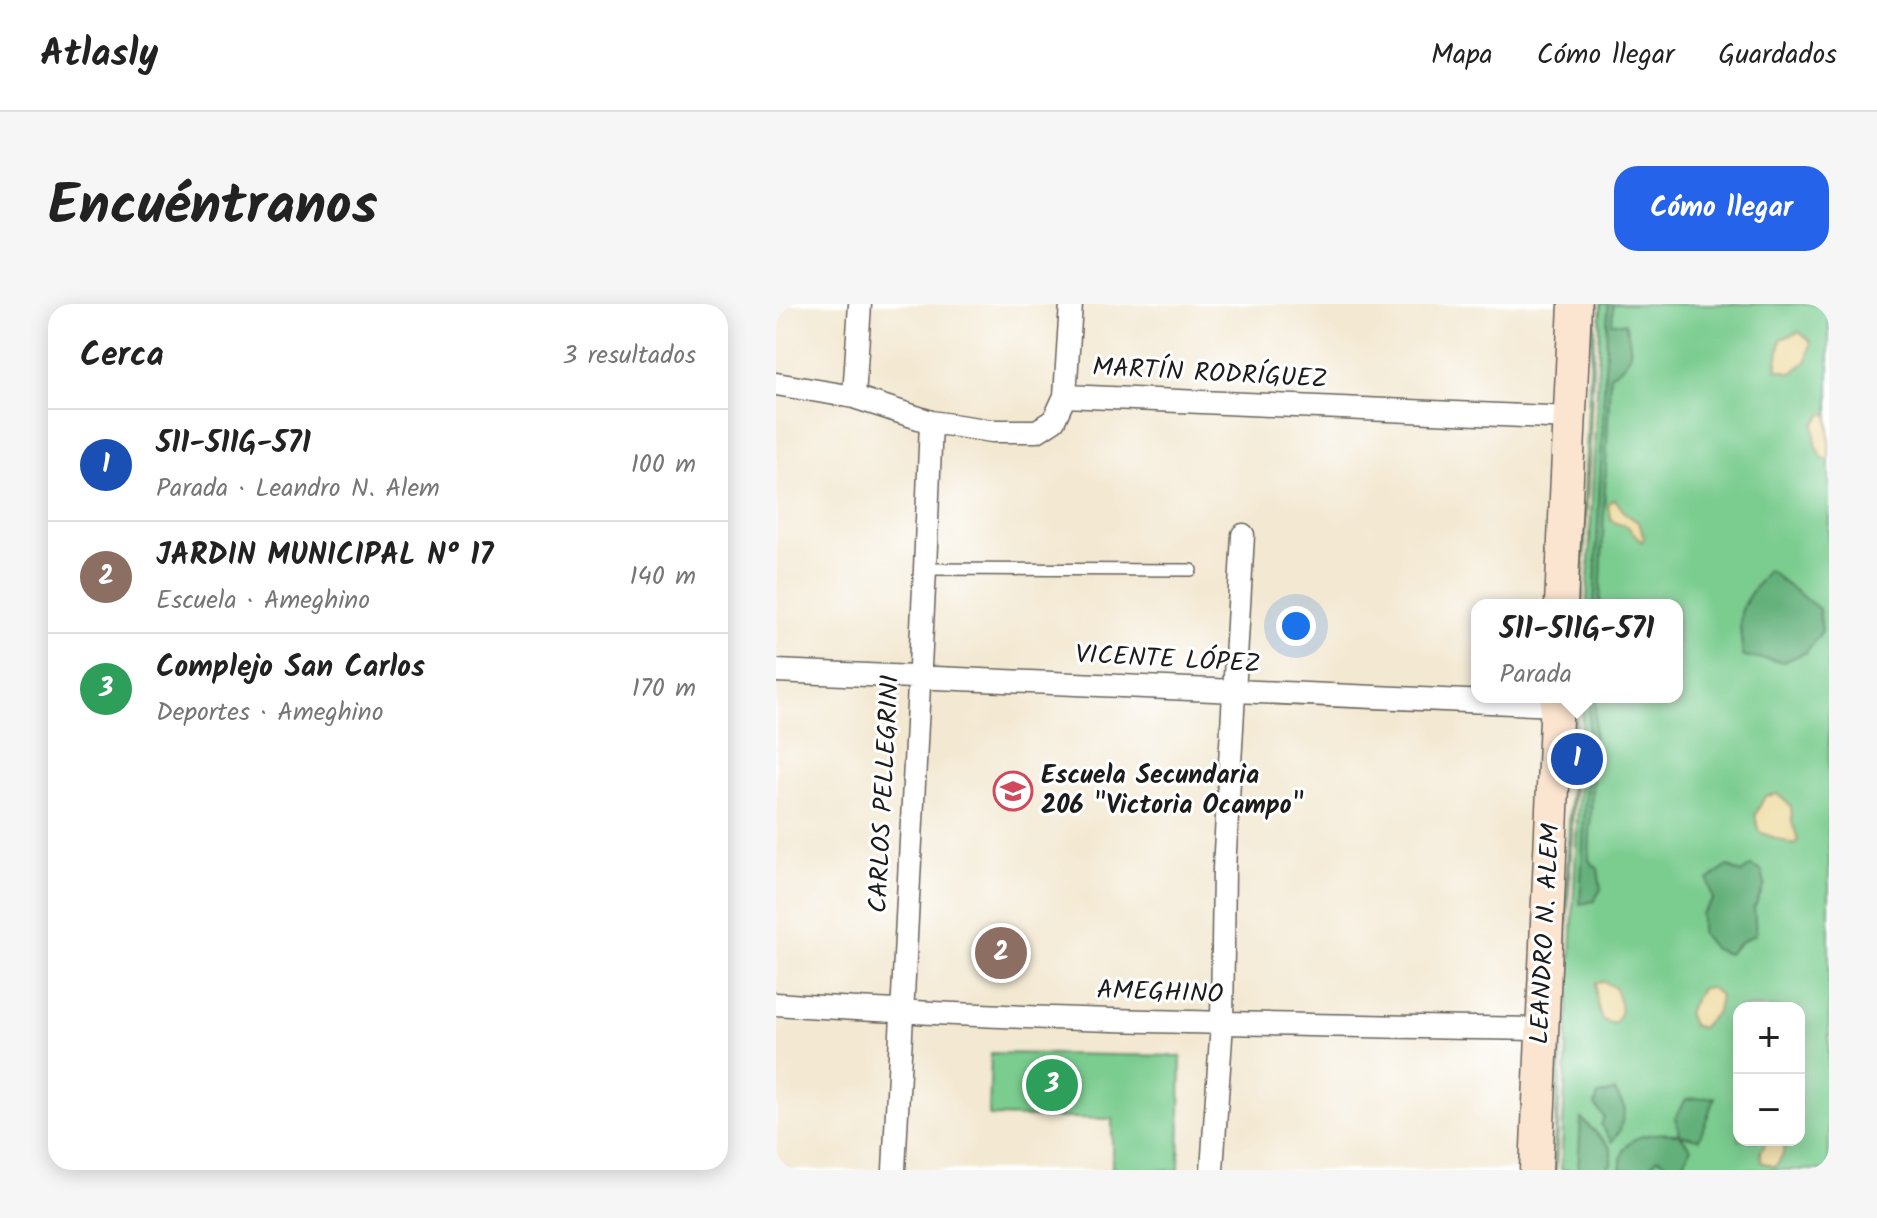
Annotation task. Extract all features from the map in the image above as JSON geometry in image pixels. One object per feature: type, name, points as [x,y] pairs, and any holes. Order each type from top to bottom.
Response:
[{"type":"main road","points":[[1561,599],[1575,304]]},
{"type":"main road","name":"LEANDRO N. ALEM","points":[[1536,1170],[1557,703]]},
{"type":"street","points":[[854,397],[860,304]]},
{"type":"street","points":[[1065,396],[1071,304]]},
{"type":"street","name":"MARTÍN RODRÍGUEZ","points":[[776,384],[854,397],[931,422],[992,431],[1037,431],[1054,420],[1065,396],[1570,418]]},
{"type":"street","name":"CARLOS PELLEGRINI","points":[[894,1170],[931,422]]},
{"type":"street","points":[[1212,1170],[1222,1023],[1224,869],[1243,535]]},
{"type":"street","name":"VICENTE LÓPEZ","points":[[776,671],[1471,698]]},
{"type":"street","name":"AMEGHINO","points":[[776,1004],[901,1013],[1542,1029]]},
{"type":"lane","points":[[925,569],[1191,570]]},
{"type":"green space","points":[[1593,304],[1596,304],[1582,599],[1579,599]]},
{"type":"green space","points":[[1601,304],[1829,304],[1829,1170],[1561,1170],[1583,703],[1683,703],[1683,599],[1587,599]]},
{"type":"green space","points":[[1608,304],[1613,304],[1612,323],[1625,323],[1630,353],[1624,364],[1610,375],[1600,599],[1594,599]]},
{"type":"green space","points":[[1768,570],[1819,609],[1822,631],[1806,652],[1784,662],[1743,656],[1742,609]]},
{"type":"green space","points":[[1575,703],[1578,703],[1556,1170],[1553,1170]]},
{"type":"green space","points":[[1590,703],[1596,703],[1589,860],[1598,869],[1601,889],[1594,901],[1580,904]]},
{"type":"green space","points":[[1728,866],[1741,873],[1751,866],[1762,871],[1765,885],[1754,908],[1756,934],[1728,954],[1714,949],[1701,933],[1701,914],[1713,900],[1708,880]]},
{"type":"green space","points":[[991,1053],[1181,1056],[1179,1170],[1112,1170],[1112,1119],[989,1116]]},
{"type":"green space","points":[[1615,1091],[1625,1109],[1620,1130],[1612,1142],[1601,1125],[1604,1117],[1595,1105],[1598,1095]]},
{"type":"green space","points":[[1715,1097],[1699,1139],[1680,1135],[1691,1148],[1684,1163],[1671,1167],[1658,1158],[1649,1170],[1621,1170],[1625,1148],[1639,1137],[1679,1134],[1676,1117],[1686,1099]]},
{"type":"green space","points":[[1581,1118],[1611,1148],[1611,1164],[1605,1170],[1578,1170]]},
{"type":"sand","points":[[1799,332],[1811,342],[1807,361],[1792,373],[1776,369],[1781,339]]},
{"type":"sand","points":[[1823,414],[1829,414],[1829,459],[1823,460],[1816,445],[1814,424]]},
{"type":"sand","points":[[1615,499],[1625,513],[1639,523],[1644,537],[1642,542],[1627,526],[1612,520],[1608,503]]},
{"type":"sand","points":[[1777,794],[1791,806],[1798,839],[1794,845],[1759,832],[1755,815],[1765,796]]},
{"type":"sand","points":[[1596,982],[1605,982],[1615,988],[1620,1011],[1614,1024],[1602,1020]]},
{"type":"sand","points":[[1701,988],[1711,988],[1720,995],[1717,1012],[1701,1028],[1692,1025],[1687,1013]]},
{"type":"sand","points":[[1764,1146],[1784,1146],[1775,1167],[1761,1162],[1760,1152]]},
{"type":"place","name":"511-511G-571","points":[[1577,759]]},
{"type":"place","name":"Escuela Secundaria 206 \"Victoria Ocampo\"","points":[[1013,791]]},
{"type":"place","name":"JARDIN MUNICIPAL N° 17","points":[[1001,953]]},
{"type":"place","name":"Complejo San Carlos","points":[[1052,1085]]}]
